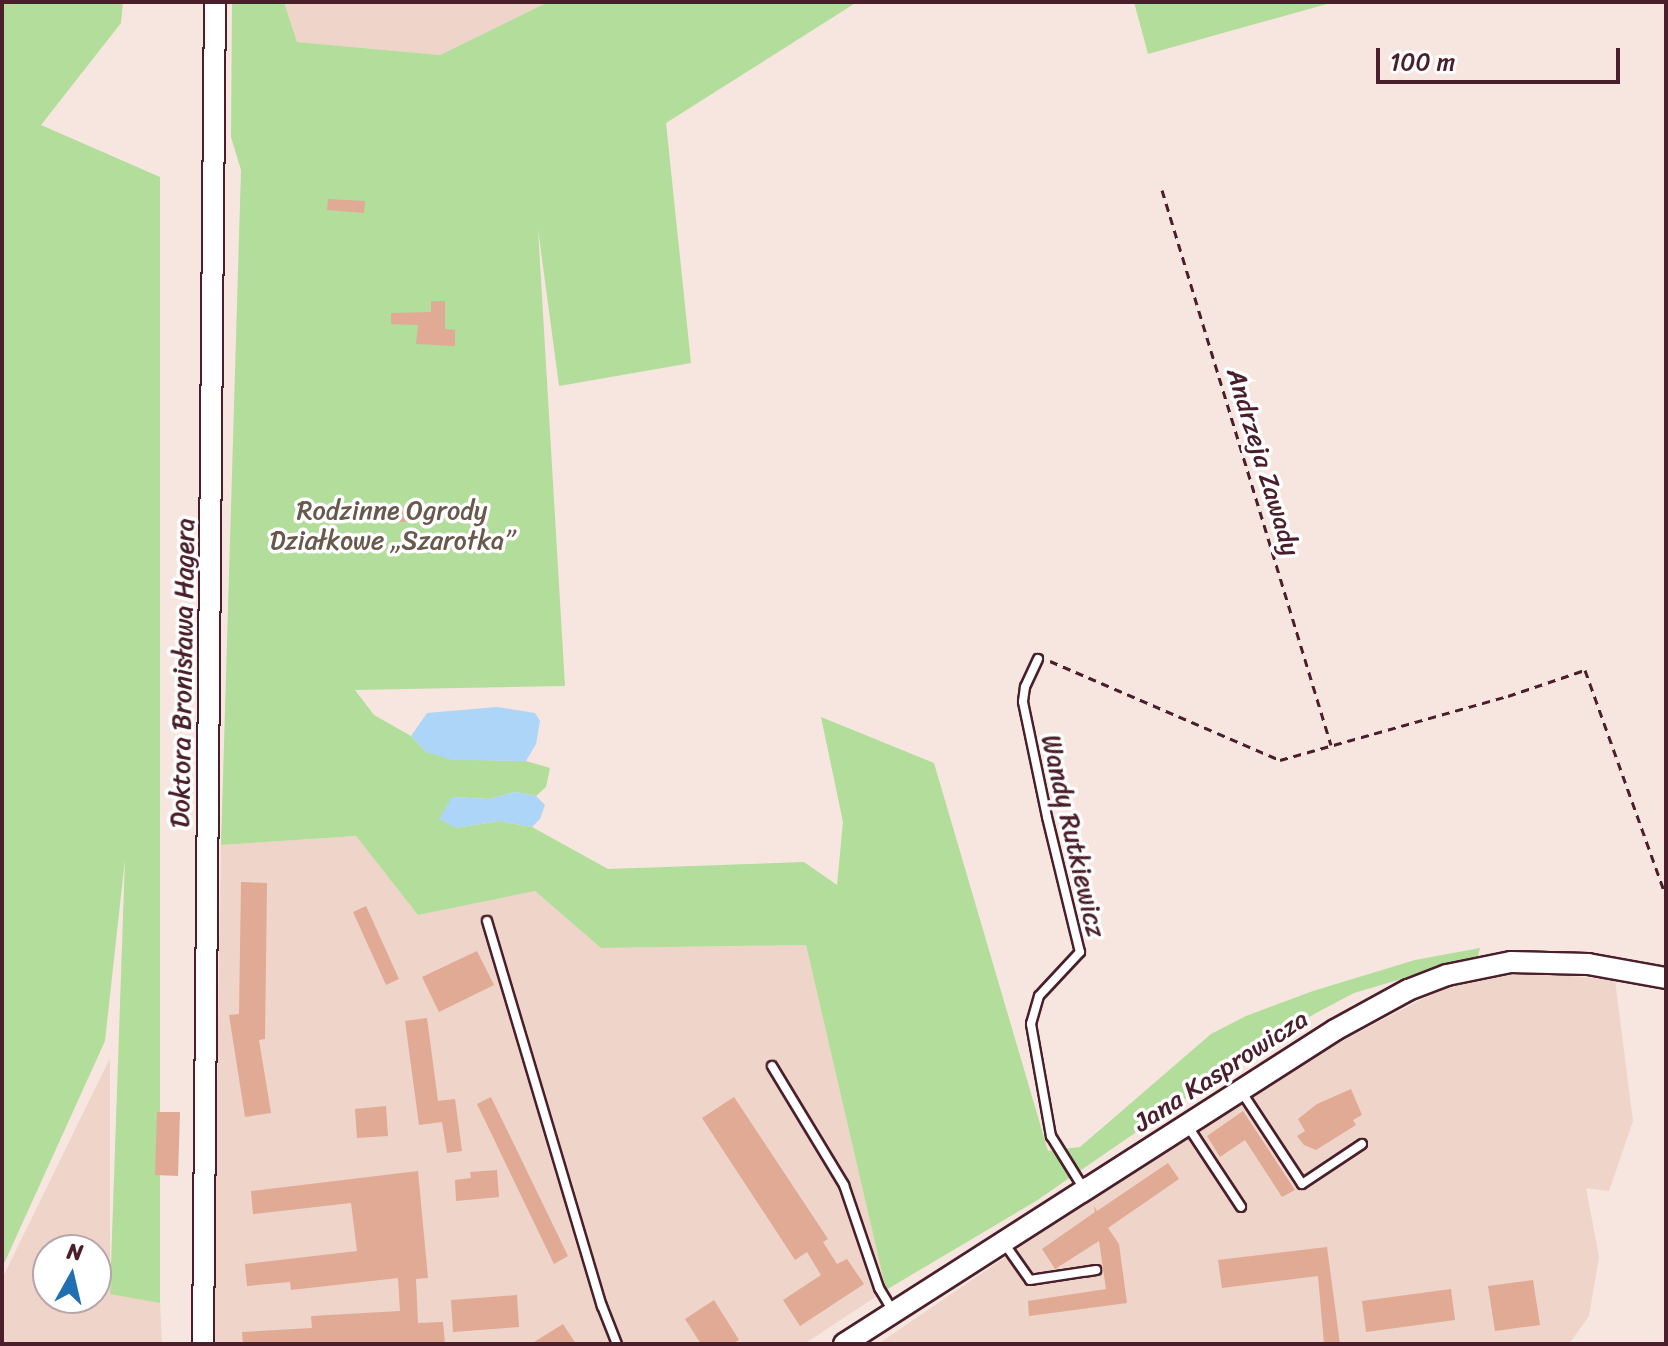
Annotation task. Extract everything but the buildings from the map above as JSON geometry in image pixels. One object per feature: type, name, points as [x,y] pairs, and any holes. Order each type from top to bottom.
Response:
[{"type":"street","name":"Doktora Bronisława Hagera","points":[[203,1344],[215,2]]},
{"type":"street","name":"Jana Kasprowicza","points":[[844,1344],[1368,1010],[1447,975],[1511,962],[1588,964],[1666,978]]},
{"type":"lane","name":"Wandy Rutkiewicz","points":[[1038,659],[1025,687],[1023,702],[1080,952],[1039,996],[1031,1024],[1051,1136],[1084,1189]]},
{"type":"lane","points":[[487,921],[602,1306],[617,1344]]},
{"type":"lane","points":[[772,1066],[844,1185],[879,1288],[894,1312]]},
{"type":"lane","points":[[1241,1090],[1302,1184],[1362,1144]]},
{"type":"lane","points":[[1186,1125],[1241,1207]]},
{"type":"lane","points":[[1003,1242],[1030,1280],[1096,1270]]},
{"type":"path","name":"Andrzeja Zawady","points":[[1162,190],[1331,745]]},
{"type":"path","points":[[1038,659],[1049,660],[1280,760],[1508,696],[1585,670],[1666,896]]},
{"type":"shaded area","points":[[284,2],[548,2],[440,55],[297,42]]},
{"type":"shaded area","points":[[356,836],[418,915],[535,891],[601,948],[806,945],[886,1290],[804,1344],[213,1344],[221,845]]},
{"type":"shaded area","points":[[1524,972],[1615,980],[1633,1121],[1609,1191],[1586,1188],[1599,1257],[1589,1316],[1569,1344],[878,1344],[1253,1088],[1447,988]]},
{"type":"shaded area","points":[[110,1058],[110,1234],[32,1234],[32,1314],[112,1314],[112,1293],[160,1303],[162,1344],[2,1344],[2,1279]]},
{"type":"green space","points":[[2,2],[123,2],[121,23],[41,125],[160,177],[160,1303],[112,1294],[125,859],[105,1041],[2,1268]]},
{"type":"green space","name":"Rodzinne Ogrody Działkowe „Szarotka”","points":[[232,2],[284,2],[297,42],[440,55],[548,2],[857,2],[666,123],[691,363],[559,386],[538,229],[565,686],[355,690],[374,715],[411,736],[426,752],[477,760],[526,761],[550,768],[546,787],[536,796],[516,792],[489,799],[453,797],[456,828],[499,821],[532,827],[608,869],[804,862],[837,885],[843,822],[821,717],[934,763],[1048,1151],[1080,1147],[1211,1034],[1246,1016],[1313,991],[1415,960],[1480,948],[1478,956],[1354,993],[1316,1013],[1247,1056],[1036,1201],[886,1290],[806,945],[601,948],[535,891],[418,915],[356,836],[221,845],[241,170],[231,137]]},
{"type":"green space","points":[[1134,2],[1334,2],[1148,54]]},
{"type":"water","points":[[497,707],[535,713],[540,721],[536,744],[526,761],[452,760],[426,752],[411,736],[427,713]]},
{"type":"water","points":[[516,792],[536,796],[545,805],[540,819],[532,827],[499,821],[456,828],[439,819],[452,797],[489,799]]}]
